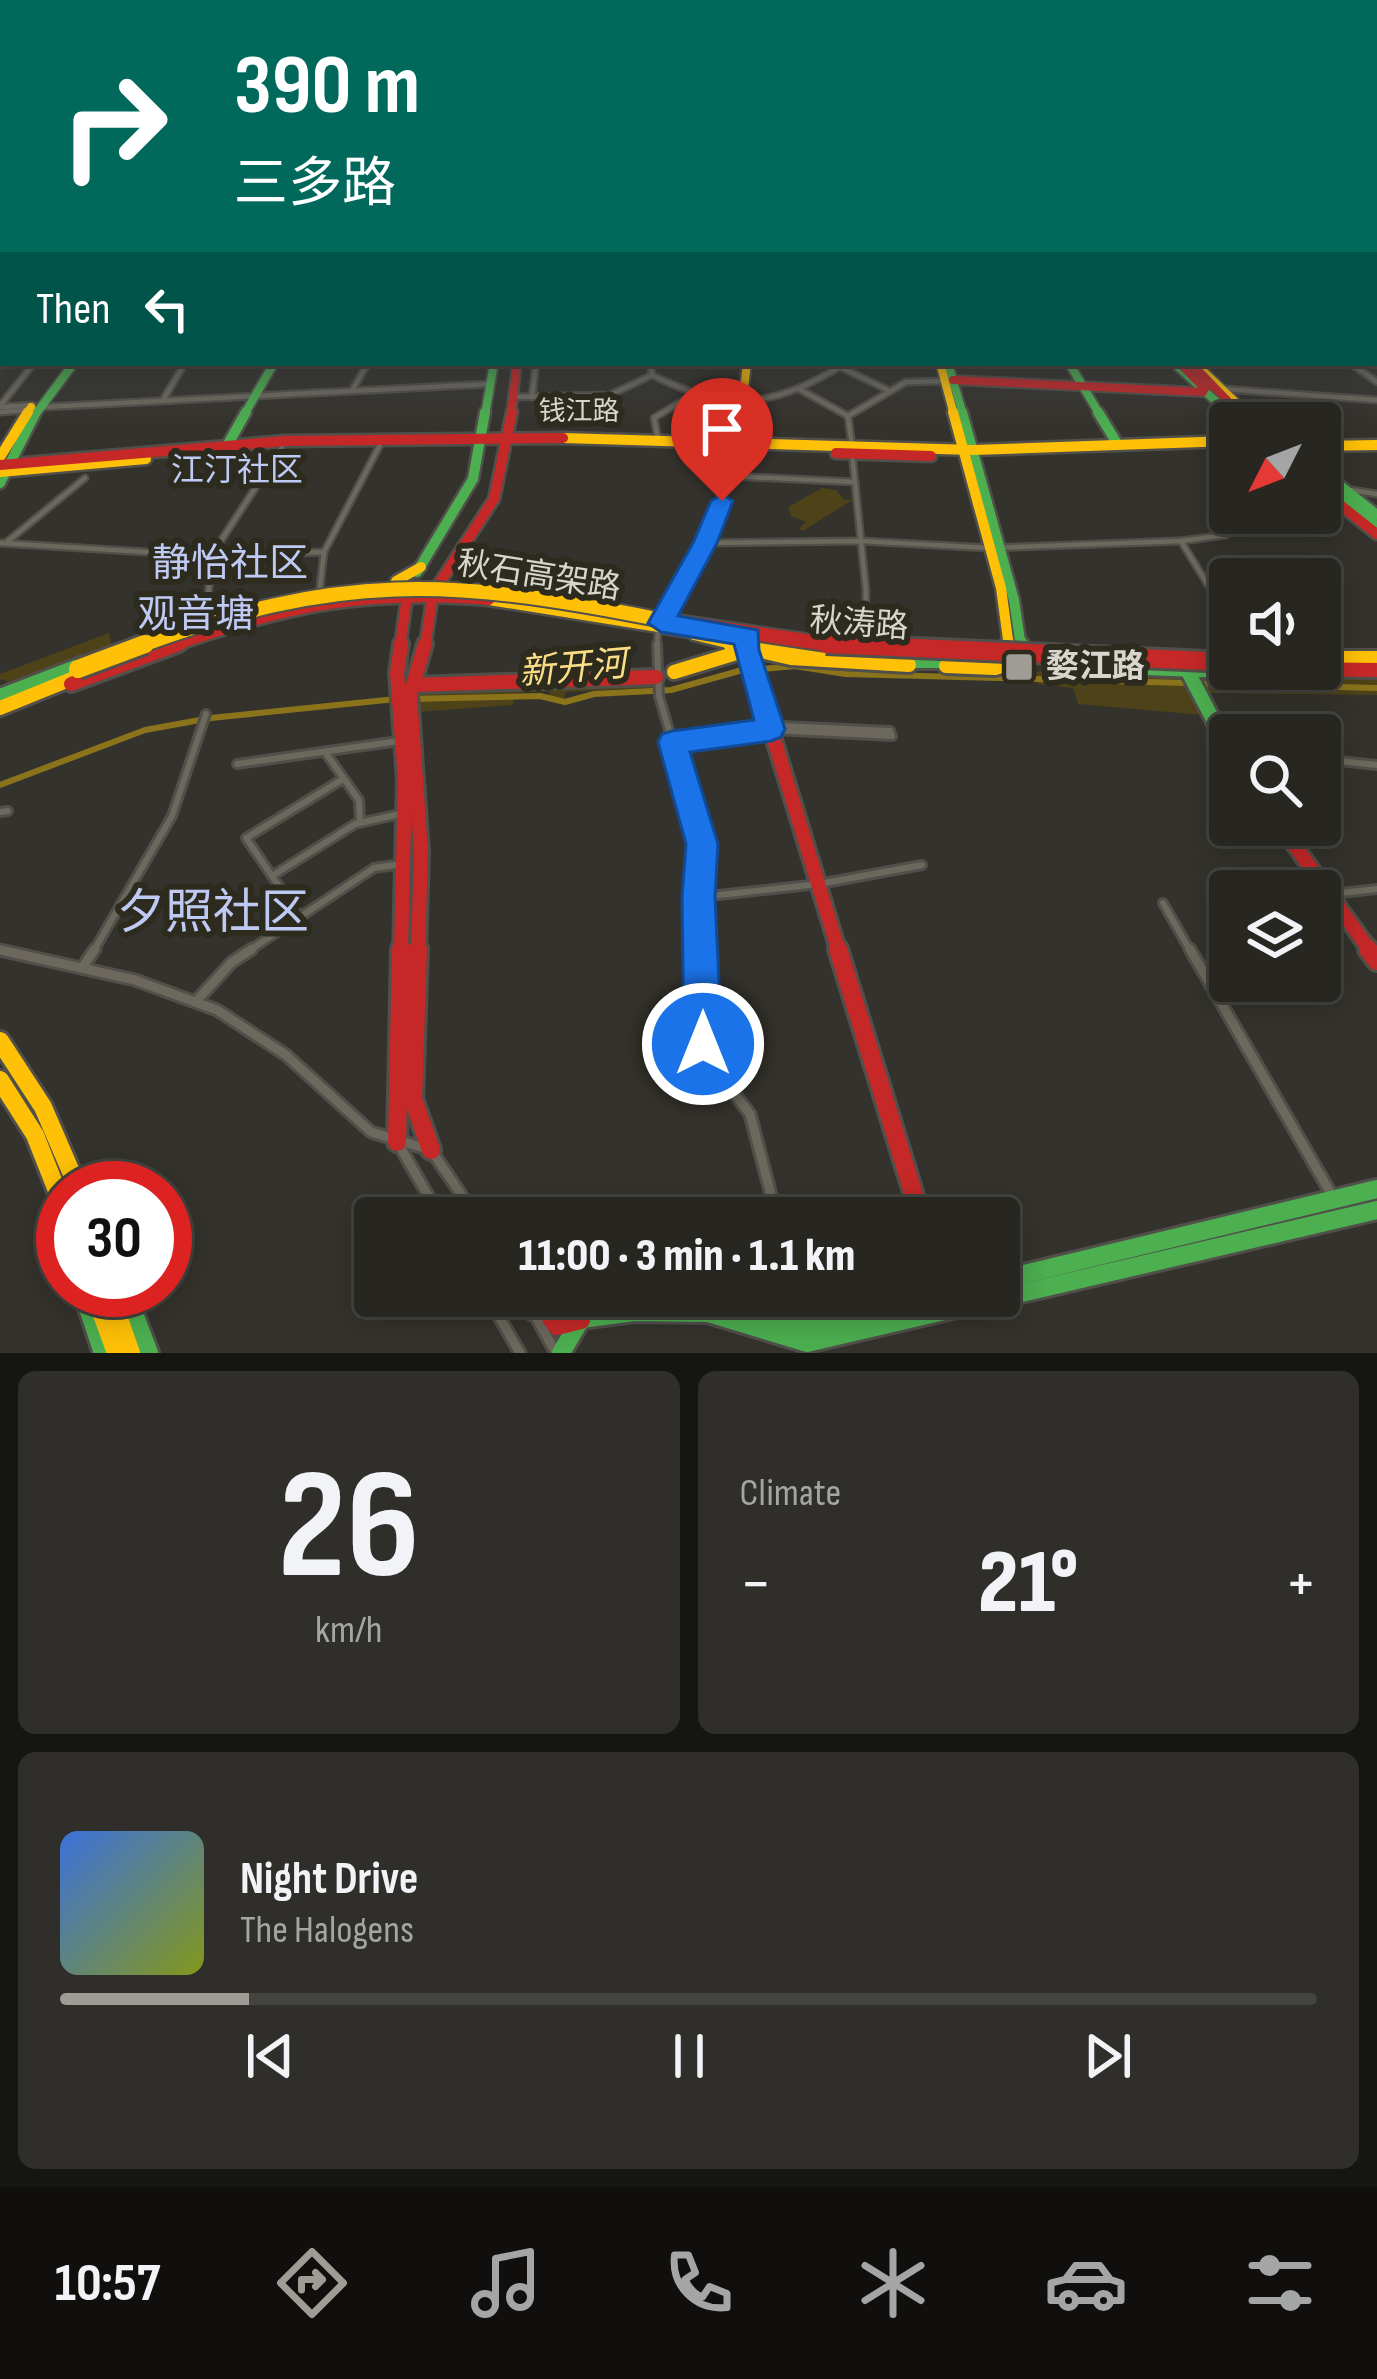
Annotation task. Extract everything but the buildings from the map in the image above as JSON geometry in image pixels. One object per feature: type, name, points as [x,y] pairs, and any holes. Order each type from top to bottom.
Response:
[{"type":"main road","points":[[2,469],[33,407],[62,366]]},
{"type":"main road","points":[[33,407],[71,366]]},
{"type":"main road","points":[[230,447],[275,366]]},
{"type":"main road","points":[[397,1142],[408,581],[469,492],[493,366]]},
{"type":"main road","points":[[407,692],[435,590],[487,515],[507,441],[517,366]]},
{"type":"main road","points":[[738,446],[746,366]]},
{"type":"main road","points":[[1071,366],[1118,445]]},
{"type":"main road","points":[[1016,656],[994,547],[946,372],[1082,387],[1192,373],[1233,402]]},
{"type":"main road","points":[[1192,373],[1228,402]]},
{"type":"main road","name":"钱江路","points":[[2,469],[230,447],[658,439],[738,446]]},
{"type":"main road","name":"钱江路","points":[[230,447],[479,441]]},
{"type":"main road","name":"钱江路","points":[[507,441],[970,453],[1209,445]]},
{"type":"main road","points":[[1341,443],[1377,442]]},
{"type":"main road","name":"钱江路","points":[[970,453],[1209,444]]},
{"type":"main road","points":[[35,466],[166,453]]},
{"type":"main road","points":[[1341,494],[1376,517]]},
{"type":"main road","points":[[1341,494],[1376,517]]},
{"type":"main road","name":"秋涛路","points":[[0,704],[244,620],[408,581]]},
{"type":"main road","name":"秋涛路","points":[[0,704],[206,617],[320,587],[408,581],[435,590],[502,592],[660,626],[749,655]]},
{"type":"main road","name":"秋石高架路","points":[[24,695],[217,616],[277,600],[395,586],[445,586],[796,642],[1209,661]]},
{"type":"main road","name":"秋石高架路","points":[[0,704],[211,622],[326,596],[444,590],[812,649],[1209,661]]},
{"type":"main road","points":[[530,598],[791,636],[857,641],[864,655]]},
{"type":"main road","points":[[562,609],[769,649],[899,661],[966,661]]},
{"type":"main road","name":"秋涛路","points":[[660,626],[749,655],[1016,656],[1189,672],[1377,667]]},
{"type":"main road","points":[[407,692],[662,683],[749,655],[915,1197]]},
{"type":"main road","name":"秋涛路","points":[[864,655],[966,661],[1016,656]]},
{"type":"main road","points":[[1341,663],[1377,667]]},
{"type":"main road","name":"秋涛路","points":[[1189,672],[1209,667]]},
{"type":"main road","points":[[1341,668],[1377,667]]},
{"type":"main road","points":[[1189,672],[1211,714]]},
{"type":"main road","points":[[405,727],[420,831],[412,1099],[431,1150]]},
{"type":"main road","points":[[1296,846],[1314,870]]},
{"type":"main road","points":[[1341,907],[1377,961]]},
{"type":"main road","points":[[0,1041],[43,1107],[66,1161]]},
{"type":"main road","points":[[0,1080],[35,1135],[45,1161]]},
{"type":"main road","points":[[1020,1275],[1377,1189]]},
{"type":"main road","points":[[1020,1289],[1377,1210]]},
{"type":"main road","points":[[551,1317],[556,1325],[610,1313],[729,1316],[784,1339],[806,1341],[897,1317]]},
{"type":"main road","points":[[91,1317],[103,1353]]},
{"type":"main road","points":[[103,1317],[116,1353]]},
{"type":"main road","points":[[118,1317],[131,1353]]},
{"type":"main road","points":[[135,1317],[149,1353]]},
{"type":"main road","points":[[755,1317],[806,1341],[872,1317]]},
{"type":"main road","points":[[559,1353],[581,1319]]},
{"type":"street","points":[[0,408],[32,366]]},
{"type":"street","points":[[163,400],[183,366]]},
{"type":"street","points":[[353,389],[366,366]]},
{"type":"street","points":[[532,397],[536,366]]},
{"type":"street","points":[[650,366],[652,375]]},
{"type":"street","points":[[652,375],[692,395],[780,398],[841,366]]},
{"type":"street","points":[[845,366],[890,391]]},
{"type":"street","points":[[848,416],[890,391],[946,372]]},
{"type":"street","points":[[512,398],[610,395],[652,375]]},
{"type":"street","points":[[0,408],[488,384]]},
{"type":"street","points":[[799,389],[848,416]]},
{"type":"street","points":[[1226,394],[1377,400]]},
{"type":"street","points":[[658,439],[656,416],[692,395]]},
{"type":"street","points":[[848,416],[861,541],[864,655]]},
{"type":"street","points":[[320,587],[324,552],[380,445]]},
{"type":"street","points":[[738,446],[705,543],[660,626],[662,683],[672,742],[702,844],[703,1044],[720,1079],[750,1114],[772,1197]]},
{"type":"street","points":[[206,617],[212,556],[282,447]]},
{"type":"street","points":[[730,476],[856,482]]},
{"type":"street","points":[[4,542],[85,478]]},
{"type":"street","points":[[705,543],[861,541],[994,547],[1181,541],[1228,534]]},
{"type":"street","points":[[1181,541],[1209,587]]},
{"type":"street","points":[[4,542],[63,550],[212,556],[324,552]]},
{"type":"street","points":[[82,968],[146,874],[190,772],[206,714]]},
{"type":"street","points":[[237,764],[325,752],[405,727]]},
{"type":"street","points":[[672,742],[771,729],[890,731],[892,736],[771,729]]},
{"type":"street","points":[[325,752],[359,800],[361,822]]},
{"type":"street","points":[[1341,762],[1377,766]]},
{"type":"street","points":[[300,917],[246,838],[343,779]]},
{"type":"street","points":[[272,876],[361,822],[404,813]]},
{"type":"street","points":[[197,1000],[232,962],[374,868],[402,864]]},
{"type":"street","points":[[699,897],[819,884],[922,865]]},
{"type":"street","points":[[1341,893],[1377,889]]},
{"type":"street","points":[[1163,903],[1334,1201]]},
{"type":"street","points":[[0,950],[197,1000],[286,1055],[371,1132],[431,1150],[463,1197]]},
{"type":"street","points":[[397,1142],[429,1197]]},
{"type":"street","points":[[499,1317],[520,1353]]},
{"type":"street","points":[[537,1317],[559,1353]]},
{"type":"shaded area","points":[[822,488],[836,490],[844,500],[854,499],[803,531],[799,529],[806,522],[791,516],[788,507]]},
{"type":"shaded area","points":[[109,633],[112,647],[16,684],[0,679],[0,674]]},
{"type":"shaded area","points":[[1046,668],[1178,673],[1203,715],[1078,704],[1073,688],[1038,684],[1036,673]]},
{"type":"shaded area","points":[[649,672],[653,688],[566,692],[564,698],[550,698],[549,691],[514,693],[513,705],[417,712],[421,679]]},
{"type":"shaded area","points":[[1188,673],[1209,673],[1209,690],[1341,690],[1341,675],[1377,675],[1377,695],[1200,693]]},
{"type":"waterway","name":"新开河","points":[[409,699],[540,696],[565,702],[594,694],[671,690],[739,671],[795,666],[845,674],[1377,688]]},
{"type":"waterway","name":"新开河","points":[[0,785],[145,730],[211,718],[396,699]]},
{"type":"tunnel","points":[[1188,366],[1226,402]]},
{"type":"traffic: fast","points":[[0,483],[39,407],[72,366]]},
{"type":"traffic: fast","points":[[228,444],[272,366]]},
{"type":"traffic: fast","points":[[417,572],[473,479],[493,366]]},
{"type":"traffic: fast","points":[[949,366],[1014,600],[1023,656]]},
{"type":"traffic: fast","points":[[1071,366],[1118,445]]},
{"type":"traffic: fast","points":[[1177,366],[1216,402]]},
{"type":"traffic: fast","points":[[1341,487],[1377,515]]},
{"type":"traffic: fast","points":[[1341,498],[1377,527]]},
{"type":"traffic: fast","points":[[899,661],[966,661]]},
{"type":"traffic: fast","points":[[0,696],[83,664]]},
{"type":"traffic: fast","points":[[1184,664],[1210,714]]},
{"type":"traffic: fast","points":[[1144,668],[1209,670]]},
{"type":"traffic: fast","points":[[1020,1275],[1377,1189]]},
{"type":"traffic: fast","points":[[561,1353],[581,1319],[634,1312],[708,1313],[807,1343],[1377,1210]]},
{"type":"traffic: fast","points":[[91,1317],[103,1353]]},
{"type":"traffic: fast","points":[[135,1317],[149,1353]]},
{"type":"traffic: fast","points":[[776,1317],[805,1326],[842,1317]]},
{"type":"traffic: slow","points":[[738,445],[747,366]]},
{"type":"traffic: slow","points":[[941,366],[1001,588],[1011,663],[995,668],[946,666]]},
{"type":"traffic: slow","points":[[1200,368],[1235,402]]},
{"type":"traffic: slow","points":[[0,457],[31,407]]},
{"type":"traffic: slow","points":[[563,438],[973,450],[1209,442]]},
{"type":"traffic: slow","points":[[1341,446],[1377,445]]},
{"type":"traffic: slow","points":[[0,472],[146,459]]},
{"type":"traffic: slow","points":[[396,581],[421,567]]},
{"type":"traffic: slow","points":[[78,669],[233,614],[354,589],[494,590],[657,619]]},
{"type":"traffic: slow","points":[[489,600],[818,652]]},
{"type":"traffic: slow","points":[[694,635],[791,658],[909,665]]},
{"type":"traffic: slow","points":[[674,672],[743,651]]},
{"type":"traffic: slow","points":[[1341,658],[1377,658]]},
{"type":"traffic: slow","points":[[0,708],[79,676]]},
{"type":"traffic: slow","points":[[0,1041],[43,1107],[66,1161]]},
{"type":"traffic: slow","points":[[0,1080],[35,1135],[45,1161]]},
{"type":"traffic: slow","points":[[103,1317],[116,1353]]},
{"type":"traffic: slow","points":[[118,1317],[131,1353]]},
{"type":"traffic: jam","points":[[431,1150],[413,1099],[421,852],[410,695],[421,669],[433,593],[494,499],[509,438],[517,366]]},
{"type":"traffic: jam","points":[[1182,366],[1205,389]]},
{"type":"traffic: jam","points":[[1194,366],[1228,401]]},
{"type":"traffic: jam","points":[[953,380],[1203,392]]},
{"type":"traffic: jam","points":[[0,465],[285,441],[563,438]]},
{"type":"traffic: jam","points":[[836,453],[931,456]]},
{"type":"traffic: jam","points":[[1341,506],[1377,534]]},
{"type":"traffic: jam","points":[[397,1142],[405,779],[397,673],[408,589]]},
{"type":"traffic: jam","points":[[71,684],[205,635],[307,606],[379,595],[489,600]]},
{"type":"traffic: jam","points":[[657,619],[849,647],[1209,661]]},
{"type":"traffic: jam","points":[[746,648],[915,1197]]},
{"type":"traffic: jam","points":[[1341,670],[1377,670]]},
{"type":"traffic: jam","points":[[414,685],[656,677]]},
{"type":"traffic: jam","points":[[1295,846],[1377,961]]},
{"type":"traffic: jam","points":[[551,1317],[557,1326],[581,1320]]},
{"type":"place","name":"婺江路","points":[[1019,667]]},
{"type":"district","name":"江汀社区","points":[[237,471]]},
{"type":"district","name":"静怡社区","points":[[230,564]]},
{"type":"district","name":"观音塘","points":[[196,615]]},
{"type":"district","name":"夕照社区","points":[[213,913]]},
{"type":"route","points":[[703,1044],[702,844],[672,742],[771,729],[746,650],[748,637],[661,623],[722,501]]}]
